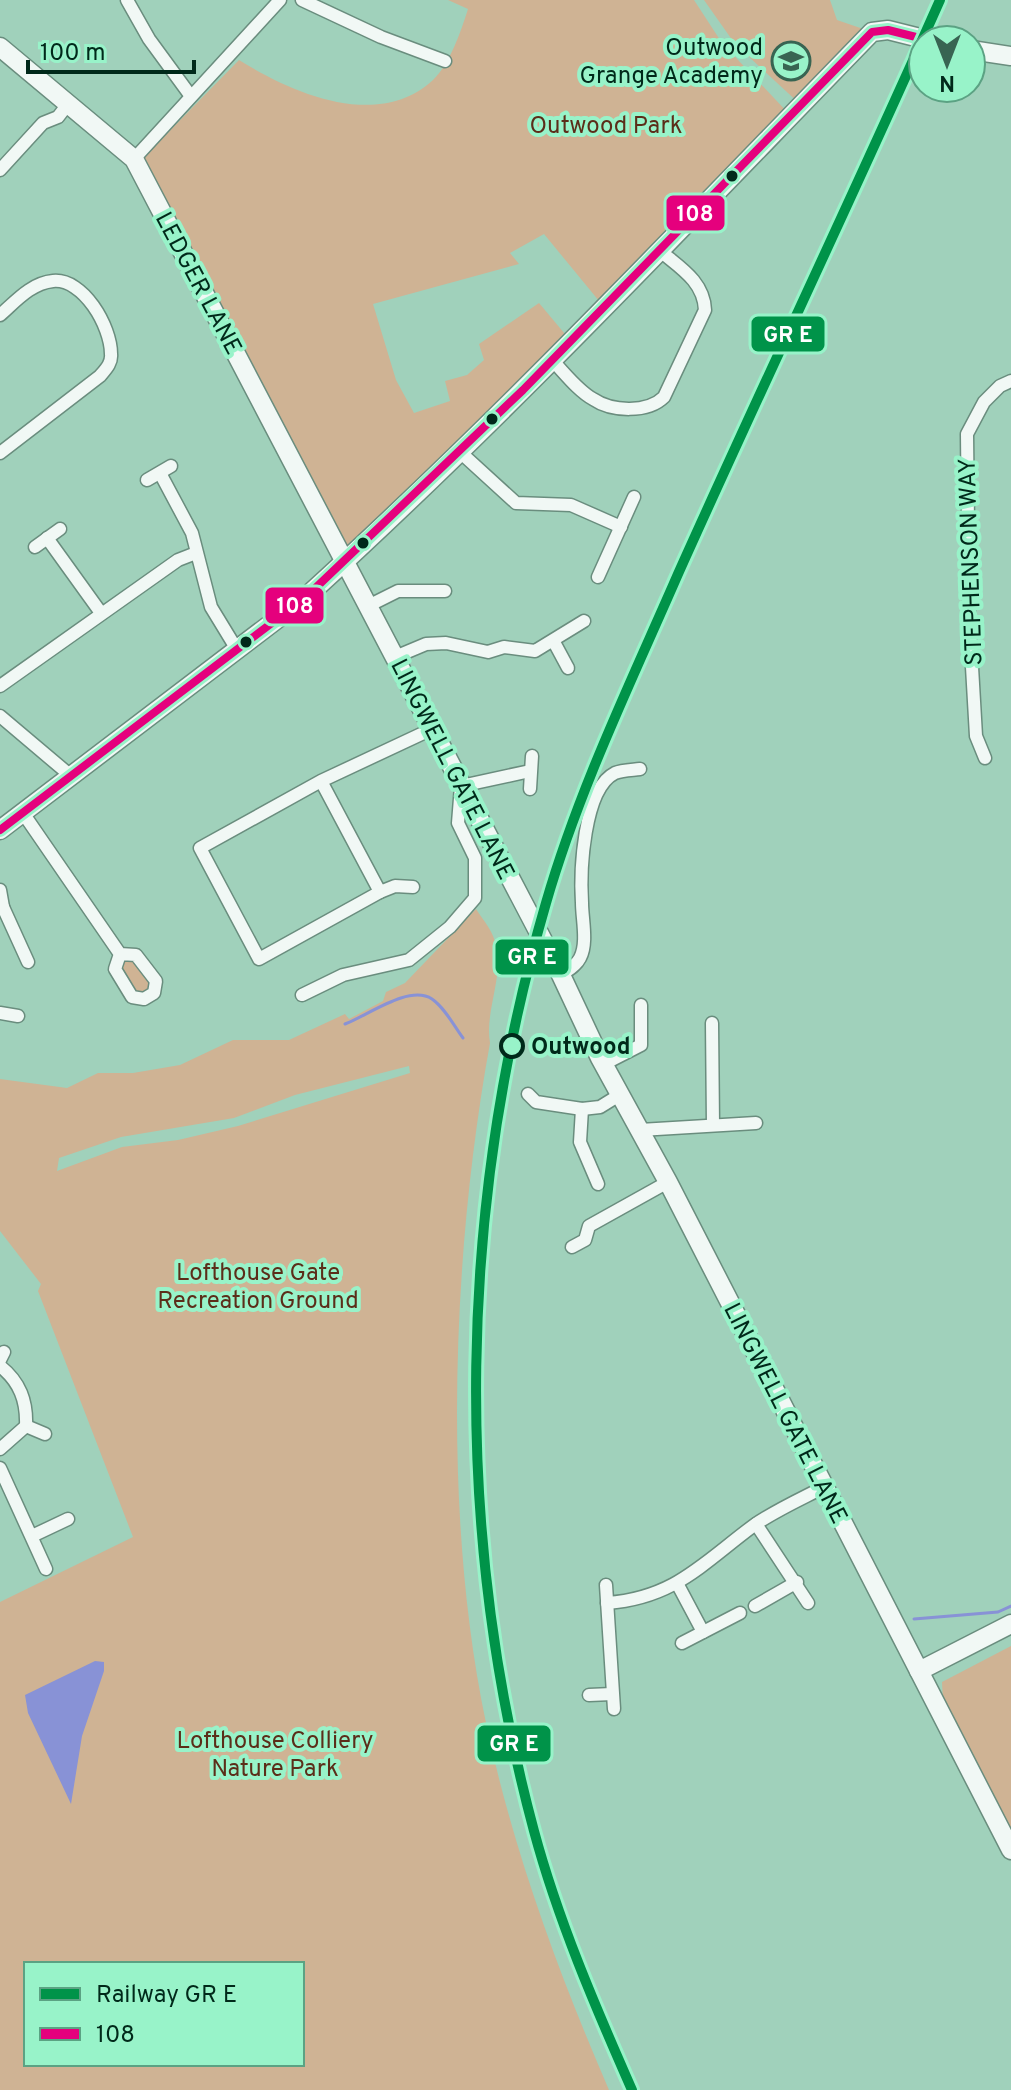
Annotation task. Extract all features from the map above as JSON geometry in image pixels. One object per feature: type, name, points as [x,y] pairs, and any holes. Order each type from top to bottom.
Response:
[{"type":"street","points":[[127,0],[149,39],[190,95]]},
{"type":"street","points":[[134,159],[280,0]]},
{"type":"street","points":[[302,0],[381,37],[445,61]]},
{"type":"street","points":[[0,830],[306,597],[459,451],[872,32],[888,30],[907,35]]},
{"type":"street","name":"LEDGER LANE","points":[[0,47],[134,159],[344,562]]},
{"type":"street","points":[[987,52],[1011,56]]},
{"type":"street","points":[[0,170],[43,123],[58,117],[68,104]]},
{"type":"street","points":[[551,359],[592,399],[606,405],[642,409],[655,406],[664,397],[705,310],[705,297],[698,284],[659,250]]},
{"type":"street","points":[[0,315],[29,290],[51,281],[69,282],[82,290],[89,301],[112,354],[109,365],[100,376],[0,453]]},
{"type":"street","name":"STEPHENSON WAY","points":[[985,758],[976,736],[970,630],[967,434],[984,402],[1000,386],[1011,381]]},
{"type":"street","points":[[459,451],[516,503],[571,505],[621,527]]},
{"type":"street","points":[[147,480],[166,470],[185,516],[211,607],[236,648]]},
{"type":"street","points":[[598,577],[634,497]]},
{"type":"street","points":[[35,547],[60,529]]},
{"type":"street","points":[[47,538],[101,613]]},
{"type":"street","points":[[0,686],[178,560],[196,553]]},
{"type":"street","name":"LINGWELL GATE LANE","points":[[344,562],[561,975],[604,1064],[668,1182],[1011,1850]]},
{"type":"street","points":[[368,606],[398,591],[445,591]]},
{"type":"street","points":[[395,657],[426,644],[446,643],[488,652],[504,647],[524,651],[554,642],[584,621]]},
{"type":"street","points":[[554,642],[568,668]]},
{"type":"street","points":[[0,716],[71,776]]},
{"type":"street","points":[[413,887],[395,886],[380,892],[259,959],[200,848],[321,781],[432,729]]},
{"type":"street","points":[[530,789],[532,756]]},
{"type":"street","points":[[561,975],[580,958],[584,945],[581,881],[584,842],[592,811],[605,783],[615,773],[640,769]]},
{"type":"street","points":[[302,995],[343,975],[409,960],[450,927],[475,898],[475,858],[458,823],[461,786],[530,771]]},
{"type":"street","points":[[321,781],[380,892]]},
{"type":"street","points":[[23,813],[120,954]]},
{"type":"street","points":[[0,890],[1,908],[28,962]]},
{"type":"street","points":[[604,1064],[641,1045],[641,1005]]},
{"type":"street","points":[[0,1013],[18,1016]]},
{"type":"street","points":[[712,1023],[713,1125]]},
{"type":"street","points":[[528,1094],[536,1102],[582,1109],[600,1107],[621,1094]]},
{"type":"street","points":[[582,1109],[580,1142],[598,1184]]},
{"type":"street","points":[[640,1130],[756,1123]]},
{"type":"street","points":[[572,1247],[588,1245],[589,1226],[668,1182]]},
{"type":"street","points":[[1,1359],[22,1393],[26,1426]]},
{"type":"street","points":[[26,1426],[45,1434]]},
{"type":"street","points":[[0,1449],[26,1426]]},
{"type":"street","points":[[0,1468],[5,1494],[32,1536],[46,1569]]},
{"type":"street","points":[[607,1603],[645,1599],[678,1585],[756,1524],[824,1487]]},
{"type":"street","points":[[32,1536],[68,1519]]},
{"type":"street","points":[[756,1524],[808,1603]]},
{"type":"street","points":[[755,1606],[797,1582]]},
{"type":"street","points":[[606,1585],[614,1709]]},
{"type":"street","points":[[678,1585],[703,1632]]},
{"type":"street","points":[[682,1643],[740,1613]]},
{"type":"street","points":[[919,1671],[1011,1624]]},
{"type":"street","points":[[589,1695],[612,1694]]},
{"type":"green space","name":"Outwood Park","points":[[448,0],[694,0],[722,43],[790,115],[604,307],[544,234],[510,253],[519,264],[373,304],[396,380],[414,413],[450,401],[445,381],[467,375],[484,360],[479,344],[539,303],[570,340],[344,562],[143,158],[239,60],[284,84],[335,102],[361,105],[387,103],[411,95],[439,73],[458,37],[468,9]]},
{"type":"green space","name":"Outwood Grange Academy","points":[[704,0],[830,0],[837,20],[872,32],[801,105],[735,44]]},
{"type":"green space","points":[[476,909],[493,936],[498,962],[467,1208],[460,1295],[458,1471],[472,1642],[486,1723],[523,1864],[572,2001],[609,2090],[0,2090],[0,1602],[133,1537],[38,1291],[41,1284],[0,1231],[0,1079],[67,1088],[98,1073],[133,1073],[180,1065],[233,1040],[289,1040],[345,1014],[349,1019],[383,1001],[386,992],[405,983]],"holes":[[[409,1066],[410,1073],[238,1126],[178,1140],[122,1147],[57,1171],[59,1158],[121,1137],[234,1118],[295,1095]]]},
{"type":"green space","points":[[120,954],[136,955],[156,981],[154,993],[132,997],[115,969]]},
{"type":"green space","points":[[1011,1646],[1011,1830],[943,1702],[942,1682]]},
{"type":"water","points":[[95,1661],[104,1662],[104,1671],[82,1736],[71,1804],[28,1713],[25,1695]]},
{"type":"waterway","points":[[345,1024],[400,998],[423,995],[441,1007],[463,1038]]},
{"type":"waterway","points":[[914,1619],[998,1612],[1011,1606]]},
{"type":"transit line","points":[[632,2090],[578,1962],[534,1831],[507,1716],[489,1600],[479,1483],[476,1366],[482,1249],[495,1133],[517,1017],[546,903],[590,777],[678,574],[940,0]]},
{"type":"transit line","name":"108","points":[[0,830],[306,597],[523,390],[872,32],[888,30],[907,35]]},
{"type":"place","name":"Outwood Grange Academy","points":[[791,61]]},
{"type":"place","name":"Outwood","points":[[512,1046]]},
{"type":"park label","name":"Lofthouse Gate Recreation Ground","points":[[258,1286]]},
{"type":"park label","name":"Lofthouse Colliery Nature Park","points":[[275,1754]]}]
